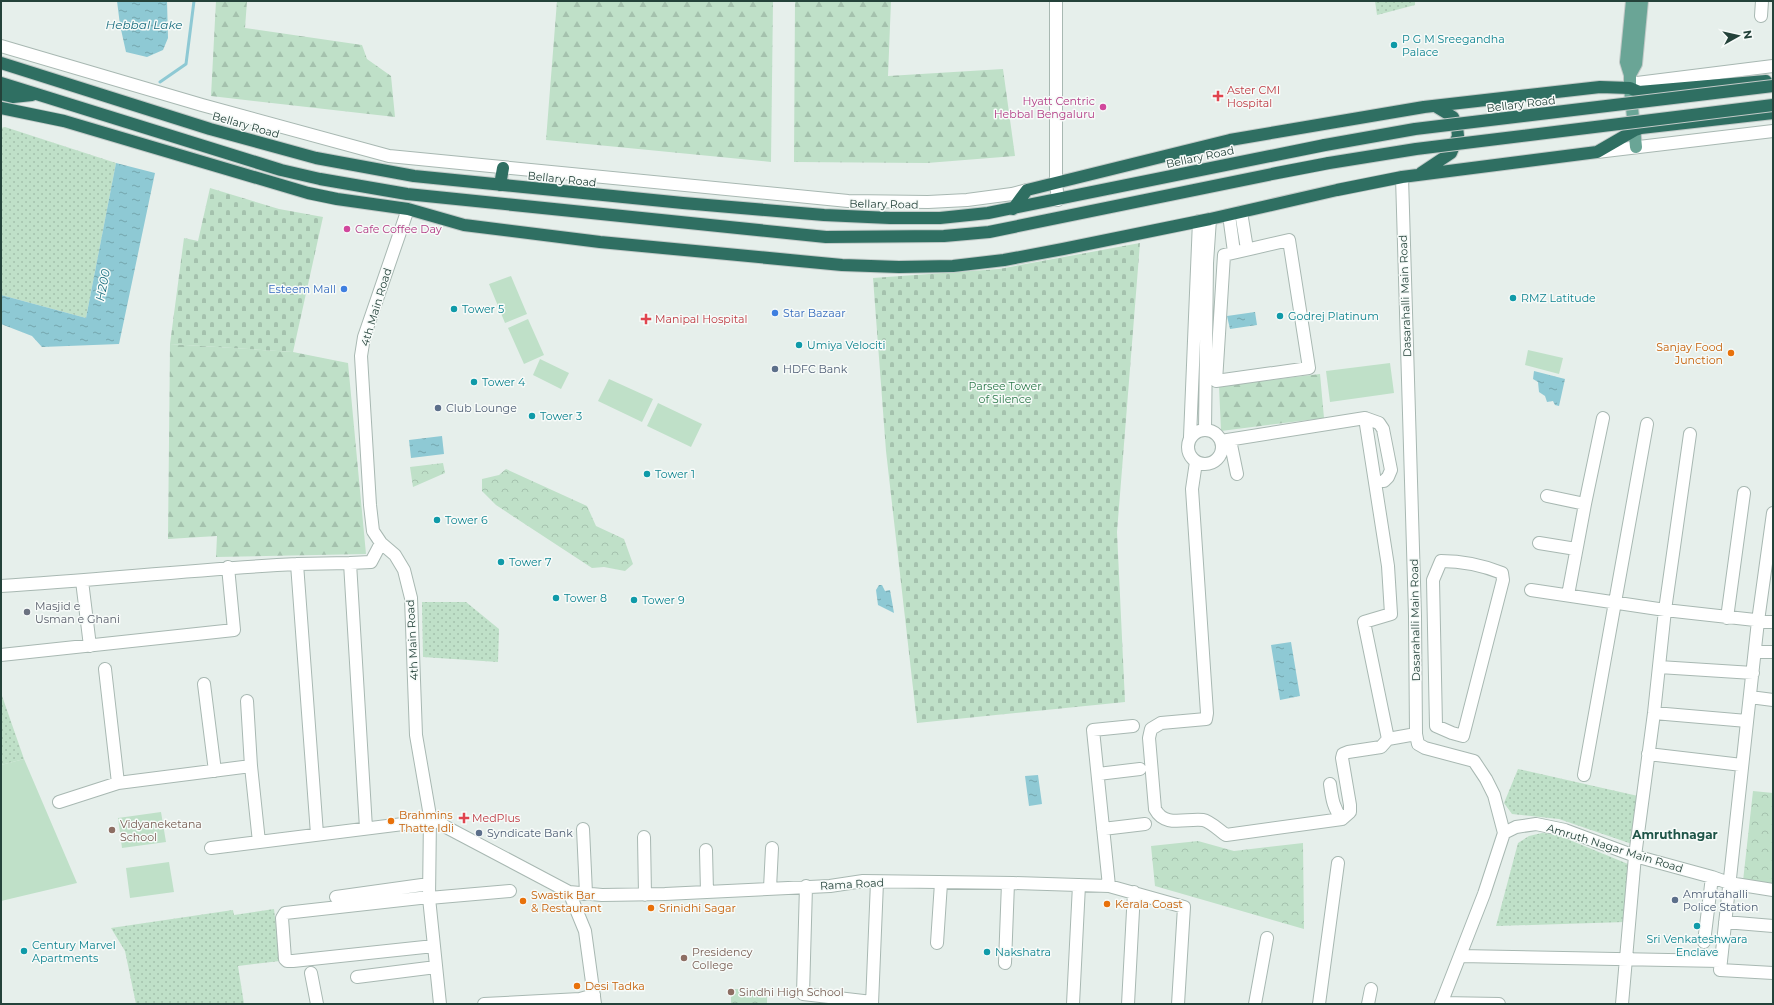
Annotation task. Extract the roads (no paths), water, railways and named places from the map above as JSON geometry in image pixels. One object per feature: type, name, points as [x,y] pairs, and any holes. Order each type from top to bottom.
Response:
[{"type":"highway","name":"Bellary Road","points":[[1,64],[172,117],[316,158],[414,176],[691,204],[824,215],[883,218],[940,218],[988,213],[1325,145],[1415,129],[1773,86]]},
{"type":"highway","points":[[1013,209],[1027,190],[1230,140],[1435,106],[1589,88],[1630,88],[1639,92],[1773,81]]},
{"type":"highway","points":[[1,83],[281,170],[320,179],[407,194],[826,237],[944,236],[989,232],[1276,172],[1416,149],[1773,105]]},
{"type":"highway","points":[[1,94],[13,97],[35,94]]},
{"type":"highway","points":[[1416,175],[1451,152],[1458,136],[1457,127],[1452,117],[1435,106]]},
{"type":"highway","points":[[1,108],[64,120],[308,193],[337,199],[408,209],[464,225],[592,241],[842,265],[899,267],[953,266],[1004,260],[1205,220],[1336,190],[1402,177],[1597,152],[1635,130],[1773,113]]},
{"type":"highway","points":[[500,185],[502,168]]},
{"type":"main road","points":[[1632,1],[1626,62],[1630,76],[1636,147]]},
{"type":"main road","points":[[1630,76],[1636,64],[1642,1]]},
{"type":"street","points":[[1056,1],[1056,184],[1058,200]]},
{"type":"street","points":[[1761,16],[1762,1]]},
{"type":"street","points":[[1,46],[177,98],[389,156],[848,201],[928,202],[967,200],[1012,194],[1027,190]]},
{"type":"street","points":[[1630,88],[1637,83],[1773,66]]},
{"type":"street","points":[[1597,152],[1773,132]]},
{"type":"street","name":"Dasarahalli Main Road","points":[[1402,177],[1415,601],[1416,734]]},
{"type":"street","name":"4th Main Road","points":[[408,209],[364,337],[361,356],[370,505],[374,531],[381,543],[395,554],[404,570],[411,598],[416,735],[430,816],[429,897],[440,1004]]},
{"type":"street","points":[[1235,213],[1247,249]]},
{"type":"street","points":[[1234,252],[1235,213]]},
{"type":"street","points":[[1205,220],[1207,263],[1205,430]]},
{"type":"street","points":[[1205,220],[1188,448],[1189,453],[1196,462],[1206,464],[1216,460],[1226,441]]},
{"type":"street","points":[[1290,240],[1309,368],[1216,381],[1224,255],[1234,252],[1290,240]]},
{"type":"street","points":[[1226,441],[1365,418],[1379,423],[1383,429],[1391,470],[1388,477],[1384,481]]},
{"type":"street","points":[[1365,418],[1388,566],[1391,614],[1364,622],[1388,739]]},
{"type":"street","points":[[1568,596],[1576,549],[1603,418]]},
{"type":"street","points":[[1584,774],[1647,424]]},
{"type":"street","points":[[1190,437],[1194,433],[1205,430],[1215,433],[1226,441],[1237,474]]},
{"type":"street","points":[[1622,1004],[1636,856],[1665,610],[1690,434]]},
{"type":"street","points":[[1196,462],[1192,489],[1207,713],[1206,719],[1160,723],[1151,729],[1149,738],[1156,809],[1159,816],[1168,821],[1204,820],[1226,835],[1342,819],[1350,812],[1342,758],[1344,754],[1348,752],[1381,747],[1388,739],[1416,734],[1418,744],[1425,748],[1474,761],[1486,779],[1494,795],[1504,833],[1484,894],[1441,1003],[1499,1004]]},
{"type":"street","points":[[1727,618],[1744,493]]},
{"type":"street","points":[[1547,496],[1585,504]]},
{"type":"street","points":[[1721,965],[1758,621],[1770,560],[1773,513]]},
{"type":"street","points":[[1,586],[82,581],[228,567],[371,562],[381,543]]},
{"type":"street","points":[[1539,544],[1576,549]]},
{"type":"street","points":[[1441,561],[1460,561],[1486,567],[1502,573],[1503,580],[1463,736],[1436,726],[1433,615],[1433,580],[1441,561]]},
{"type":"street","points":[[350,563],[366,828]]},
{"type":"street","points":[[297,564],[317,834]]},
{"type":"street","points":[[1,655],[234,630],[228,567]]},
{"type":"street","points":[[82,581],[90,646]]},
{"type":"street","points":[[1531,590],[1665,610],[1773,622]]},
{"type":"street","points":[[1415,601],[1433,600]]},
{"type":"street","points":[[1415,616],[1433,615]]},
{"type":"street","points":[[1755,652],[1773,652]]},
{"type":"street","points":[[1659,667],[1753,673]]},
{"type":"street","points":[[105,669],[118,783]]},
{"type":"street","points":[[204,684],[215,771]]},
{"type":"street","points":[[1750,697],[1773,700]]},
{"type":"street","points":[[247,701],[251,766],[259,842]]},
{"type":"street","points":[[1654,713],[1747,721]]},
{"type":"street","points":[[1109,886],[1093,730],[1133,726]]},
{"type":"street","points":[[1648,754],[1742,766]]},
{"type":"street","points":[[58,802],[118,783],[251,766]]},
{"type":"street","points":[[1098,774],[1140,769]]},
{"type":"street","points":[[1330,784],[1333,805],[1336,812],[1342,819]]},
{"type":"street","points":[[211,848],[419,822],[430,816],[446,827],[569,892],[585,931],[595,1000],[580,999],[484,1004]]},
{"type":"street","points":[[1103,829],[1145,824]]},
{"type":"street","name":"Amruth Nagar Main Road","points":[[1504,833],[1516,827],[1536,824],[1565,830],[1636,856],[1729,883],[1773,890]]},
{"type":"street","points":[[583,829],[586,893]]},
{"type":"street","points":[[644,837],[645,894]]},
{"type":"street","points":[[770,888],[772,848]]},
{"type":"street","points":[[706,850],[707,892]]},
{"type":"street","points":[[1319,1004],[1338,863]]},
{"type":"street","points":[[1704,942],[1712,877]]},
{"type":"street","name":"Rama Road","points":[[569,892],[602,895],[707,892],[830,886],[863,881],[1109,886],[1184,907],[1178,1004]]},
{"type":"street","points":[[806,886],[803,994],[872,1003],[878,882]]},
{"type":"street","points":[[937,943],[941,883]]},
{"type":"street","points":[[1005,963],[1008,883]]},
{"type":"street","points":[[336,897],[429,884]]},
{"type":"street","points":[[1073,1004],[1079,886]]},
{"type":"street","points":[[434,946],[287,961],[285,959],[282,918],[285,913],[429,897],[510,892]]},
{"type":"street","points":[[1128,1004],[1134,892]]},
{"type":"street","points":[[1725,922],[1773,926]]},
{"type":"street","points":[[1255,1004],[1267,938]]},
{"type":"street","points":[[1460,956],[1627,959],[1721,965],[1773,973]]},
{"type":"street","points":[[357,977],[436,967]]},
{"type":"street","points":[[311,973],[317,1004]]},
{"type":"street","points":[[1368,1004],[1371,989]]},
{"type":"water","name":"Hebbal Lake","points":[[117,1],[167,1],[168,38],[163,50],[147,57],[126,52],[120,25]]},
{"type":"water","points":[[116,163],[155,173],[119,344],[42,347],[32,336],[1,324],[1,295],[86,318]]},
{"type":"water","points":[[1255,312],[1257,325],[1230,329],[1227,316]]},
{"type":"water","points":[[1534,371],[1565,379],[1559,406],[1555,405],[1553,401],[1547,402],[1545,396],[1539,392],[1538,382],[1533,379]]},
{"type":"water","points":[[442,436],[444,454],[411,458],[409,440]]},
{"type":"water","points":[[879,585],[882,585],[885,591],[890,590],[894,613],[878,605],[876,590]]},
{"type":"water","points":[[1291,642],[1300,696],[1280,700],[1271,645]]},
{"type":"water","points":[[1038,775],[1042,804],[1029,806],[1025,776]]},
{"type":"waterway","name":"H200","points":[[160,82],[186,64],[194,1]]},
{"type":"place","name":"P G M Sreegandha Palace","points":[[1394,45]]},
{"type":"place","name":"Aster CMI Hospital","points":[[1218,96]]},
{"type":"place","name":"Hyatt Centric Hebbal Bengaluru","points":[[1103,107]]},
{"type":"place","name":"Cafe Coffee Day","points":[[347,229]]},
{"type":"place","name":"Esteem Mall","points":[[344,289]]},
{"type":"place","name":"RMZ Latitude","points":[[1513,298]]},
{"type":"place","name":"Tower 5","points":[[454,309]]},
{"type":"place","name":"Star Bazaar","points":[[775,313]]},
{"type":"place","name":"Godrej Platinum","points":[[1280,316]]},
{"type":"place","name":"Manipal Hospital","points":[[646,319]]},
{"type":"place","name":"Umiya Velociti","points":[[799,345]]},
{"type":"place","name":"Sanjay Food Junction","points":[[1731,353]]},
{"type":"place","name":"HDFC Bank","points":[[775,369]]},
{"type":"place","name":"Tower 4","points":[[474,382]]},
{"type":"place","name":"Club Lounge","points":[[438,408]]},
{"type":"place","name":"Tower 3","points":[[532,416]]},
{"type":"place","name":"Tower 1","points":[[647,474]]},
{"type":"place","name":"Tower 6","points":[[437,520]]},
{"type":"place","name":"Tower 7","points":[[501,562]]},
{"type":"place","name":"Tower 8","points":[[556,598]]},
{"type":"place","name":"Tower 9","points":[[634,600]]},
{"type":"place","name":"Masjid e Usman e Ghani","points":[[27,612]]},
{"type":"place","name":"MedPlus","points":[[464,818]]},
{"type":"place","name":"Brahmins Thatte Idli","points":[[391,821]]},
{"type":"place","name":"Vidyaneketana School","points":[[112,830]]},
{"type":"place","name":"Syndicate Bank","points":[[479,833]]},
{"type":"place","name":"Amrutahalli Police Station","points":[[1675,900]]},
{"type":"place","name":"Swastik Bar & Restaurant","points":[[523,901]]},
{"type":"place","name":"Kerala Coast","points":[[1107,904]]},
{"type":"place","name":"Srinidhi Sagar","points":[[651,908]]},
{"type":"place","name":"Sri Venkateshwara Enclave","points":[[1697,926]]},
{"type":"place","name":"Century Marvel Apartments","points":[[24,951]]},
{"type":"place","name":"Nakshatra","points":[[987,952]]},
{"type":"place","name":"Presidency College","points":[[684,958]]},
{"type":"place","name":"Desi Tadka","points":[[577,986]]},
{"type":"place","name":"Sindhi High School","points":[[731,992]]},
{"type":"district","name":"Amruthnagar","points":[[1675,835]]},
{"type":"park label","name":"Parsee Tower of Silence","points":[[1005,392]]}]
